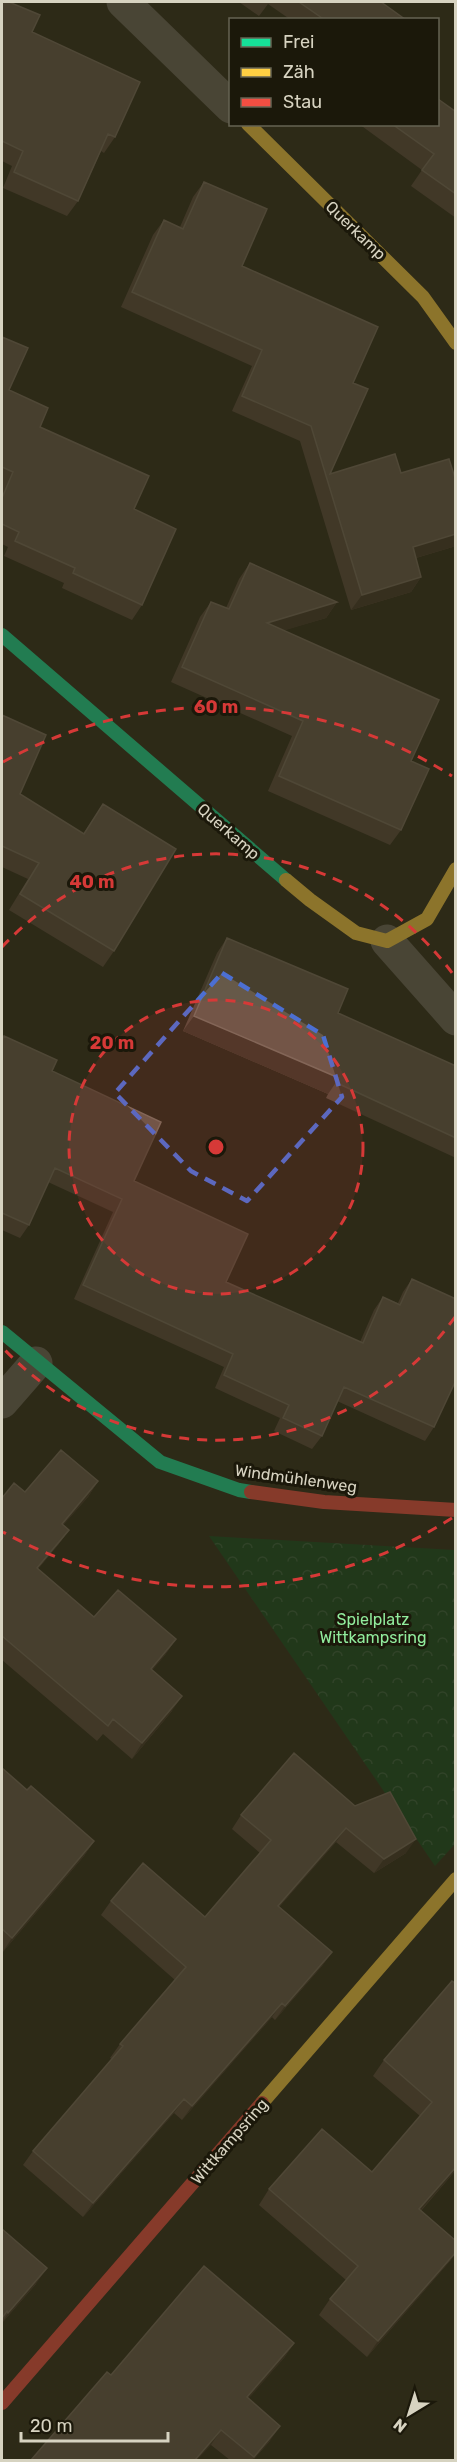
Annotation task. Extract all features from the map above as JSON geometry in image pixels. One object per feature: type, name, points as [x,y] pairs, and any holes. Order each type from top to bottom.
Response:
[{"type":"street","points":[[123,2],[229,105]]},
{"type":"street","name":"Querkamp","points":[[250,126],[423,297],[456,343]]},
{"type":"street","name":"Querkamp","points":[[2,635],[310,900],[356,933],[387,941]]},
{"type":"street","points":[[456,868],[427,919],[387,941],[449,1014],[456,1019]]},
{"type":"street","name":"Windmühlenweg","points":[[2,1332],[36,1363],[160,1462],[239,1490],[324,1502],[456,1510]]},
{"type":"street","points":[[2,1402],[36,1363]]},
{"type":"street","name":"Wittkampsring","points":[[2,2403],[456,1879]]},
{"type":"highlighted area","points":[[222,973],[323,1035],[342,1097],[247,1201],[191,1171],[115,1093]]},
{"type":"green space","name":"Spielplatz Wittkampsring","points":[[209,1536],[455,1550],[455,1844],[435,1866]]},
{"type":"building","points":[[2,2],[9,2],[40,15],[32,32],[140,82],[115,137],[108,134],[78,201],[14,172],[23,151],[2,141]]},
{"type":"building","points":[[299,2],[381,2],[403,18],[322,18]]},
{"type":"building","points":[[439,100],[456,112],[456,194],[422,170],[434,154],[395,126],[439,126]]},
{"type":"building","points":[[204,182],[267,209],[242,266],[378,327],[353,383],[368,389],[330,474],[395,454],[401,473],[449,459],[456,481],[456,534],[413,547],[421,577],[362,595],[311,426],[242,396],[262,350],[132,292],[164,220],[183,229]]},
{"type":"building","points":[[2,337],[28,348],[9,390],[48,408],[40,427],[149,476],[134,509],[176,529],[142,605],[73,573],[75,568],[15,541],[19,532],[2,524],[2,498],[13,472],[2,467]]},
{"type":"building","points":[[250,563],[337,602],[267,623],[439,700],[411,761],[429,769],[401,830],[279,776],[303,721],[182,667],[211,602],[229,609]]},
{"type":"building","points":[[2,715],[46,735],[20,794],[84,834],[103,804],[176,849],[114,951],[20,894],[39,863],[2,846]]},
{"type":"building","points":[[227,938],[348,989],[338,1013],[456,1066],[456,1138],[337,1083],[339,1078],[194,1016]]},
{"type":"building","points":[[4,1036],[57,1060],[52,1071],[161,1122],[134,1181],[248,1234],[226,1282],[363,1343],[383,1297],[400,1305],[412,1279],[456,1299],[456,1380],[434,1427],[344,1387],[322,1436],[283,1418],[289,1405],[224,1375],[233,1354],[83,1285],[122,1199],[55,1168],[29,1225],[2,1213],[2,1041]]},
{"type":"building","points":[[61,1450],[98,1481],[62,1524],[69,1530],[37,1568],[94,1617],[118,1590],[176,1639],[151,1669],[182,1696],[142,1743],[113,1719],[108,1726],[2,1636],[2,1498],[14,1483],[25,1492]]},
{"type":"building","points":[[294,1753],[355,1806],[390,1792],[416,1839],[384,1859],[346,1828],[278,1906],[332,1952],[285,2006],[282,2003],[192,2106],[184,2099],[93,2203],[33,2151],[123,2046],[120,2044],[186,1967],[111,1901],[143,1863],[205,1917],[271,1840],[241,1815]]},
{"type":"building","points":[[2,1768],[27,1790],[31,1786],[94,1841],[12,1938],[2,1929]]},
{"type":"building","points":[[452,1981],[456,1982],[456,2167],[419,2209],[456,2241],[456,2252],[378,2341],[330,2299],[358,2266],[269,2189],[322,2129],[372,2172],[432,2102],[384,2060]]},
{"type":"building","points":[[2,2229],[47,2268],[2,2318]]},
{"type":"building","points":[[204,2266],[294,2343],[247,2397],[280,2426],[254,2457],[221,2430],[195,2460],[31,2460],[107,2372],[111,2375]]},
{"type":"traffic: fast","points":[[2,635],[286,880]]},
{"type":"traffic: fast","points":[[2,1332],[160,1462],[239,1490],[251,1492]]},
{"type":"traffic: slow","points":[[250,126],[423,297],[456,343]]},
{"type":"traffic: slow","points":[[286,880],[356,933],[387,941],[427,919],[456,869]]},
{"type":"traffic: slow","points":[[262,2103],[456,1879]]},
{"type":"traffic: jam","points":[[251,1492],[324,1502],[456,1510]]},
{"type":"traffic: jam","points":[[2,2403],[262,2103]]}]
